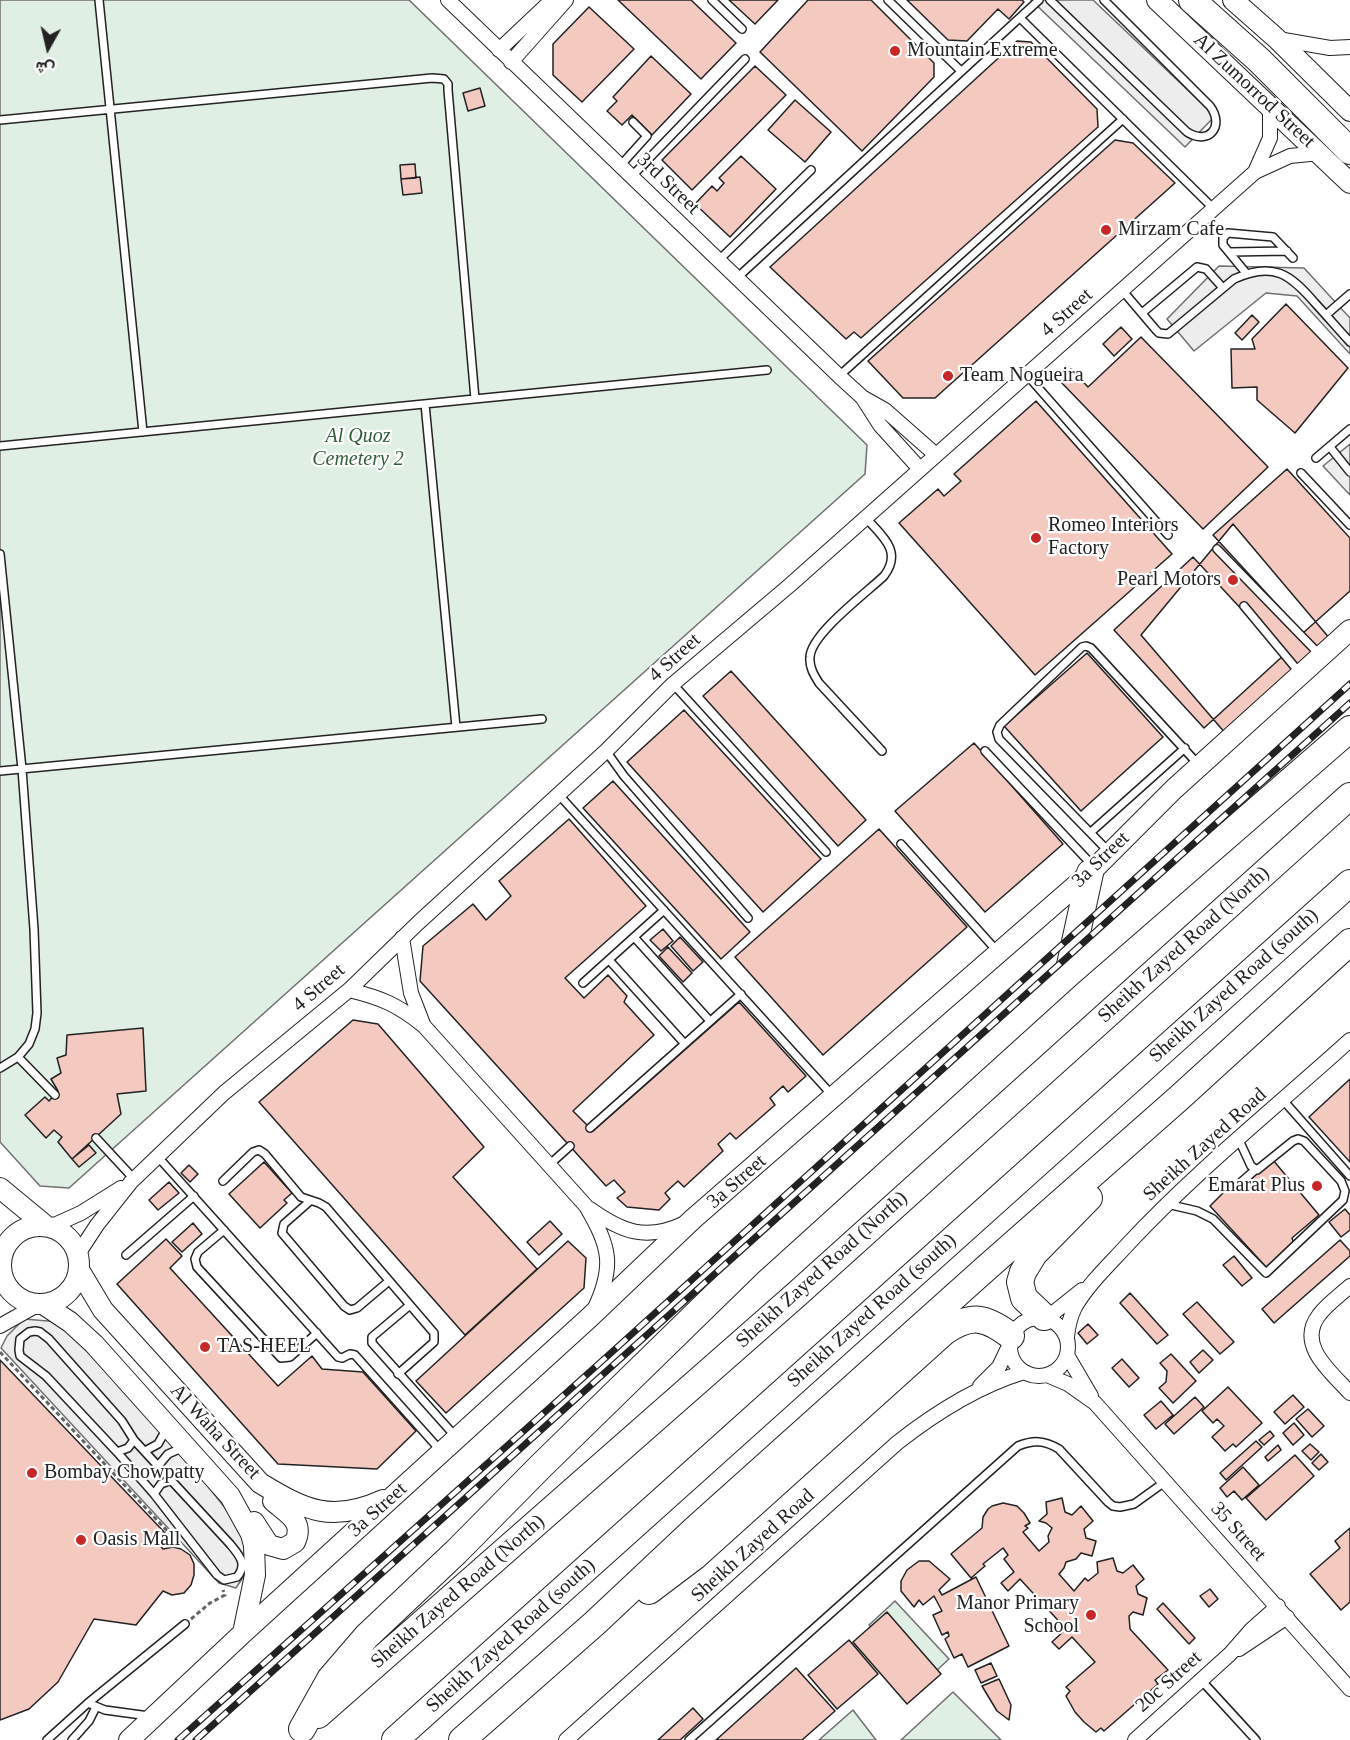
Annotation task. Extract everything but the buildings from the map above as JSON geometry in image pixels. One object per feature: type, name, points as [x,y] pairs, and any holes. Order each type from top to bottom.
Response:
[{"type":"highway","points":[[1192,0],[1259,60],[1350,151]]},
{"type":"highway","points":[[296,1735],[330,1680],[367,1636],[456,1552],[751,1261],[1068,974],[1350,729]]},
{"type":"highway","name":"Sheikh Zayed Road (North)","points":[[296,1735],[797,1294],[1350,796]]},
{"type":"highway","points":[[1068,974],[1093,871]]},
{"type":"highway","name":"Sheikh Zayed Road (south)","points":[[395,1740],[1350,883]]},
{"type":"highway","points":[[462,1740],[595,1623],[694,1530],[1179,1098],[1350,942]]},
{"type":"highway","points":[[1046,1318],[1024,1298],[1021,1291],[1020,1282],[1028,1262],[1131,1154],[1179,1098]]},
{"type":"highway","points":[[595,1623],[647,1593],[694,1557],[953,1326],[962,1321],[983,1320],[993,1323],[1010,1341]]},
{"type":"street","name":"3rd Street","points":[[448,0],[862,397]]},
{"type":"street","points":[[499,50],[552,0]]},
{"type":"street","points":[[511,62],[566,0]]},
{"type":"street","name":"Al Zumorrod Street","points":[[1157,0],[1350,183]]},
{"type":"street","points":[[1233,0],[1276,38],[1350,111]]},
{"type":"street","points":[[1276,38],[1318,46],[1350,47]]},
{"type":"street","name":"4 Street","points":[[1255,172],[1270,138],[1270,108]]},
{"type":"street","name":"4 Street","points":[[79,1262],[97,1225],[132,1181],[224,1093],[349,990],[402,938],[606,751],[673,684],[790,585],[1255,172],[1290,156],[1320,153]]},
{"type":"street","points":[[862,397],[885,410],[936,455]]},
{"type":"street","points":[[862,397],[880,425],[920,469]]},
{"type":"street","name":"3a Street","points":[[129,1740],[590,1317],[693,1219],[1093,871],[1174,789],[1350,630]]},
{"type":"street","points":[[402,938],[411,993],[424,1026]]},
{"type":"street","points":[[349,990],[376,996],[396,1005],[424,1026],[586,1206],[604,1240],[608,1259],[607,1278],[590,1317]]},
{"type":"street","name":"Sheikh Zayed Road","points":[[1067,1337],[1071,1316],[1092,1284],[1167,1204],[1350,1040]]},
{"type":"street","name":"4 Street","points":[[48,1227],[81,1213],[132,1181]]},
{"type":"street","points":[[0,1188],[48,1227],[62,1233],[72,1242],[79,1262],[71,1290],[63,1297],[41,1304],[0,1326]]},
{"type":"street","points":[[586,1206],[620,1228],[636,1233],[670,1230],[693,1219]]},
{"type":"street","points":[[41,1304],[17,1296],[8,1287],[1,1268],[6,1246],[13,1237],[23,1230],[48,1227]]},
{"type":"street","name":"Al Waha Street","points":[[79,1262],[103,1310],[261,1483],[291,1502],[322,1512],[353,1510],[394,1495]]},
{"type":"street","name":"Sheikh Zayed Road","points":[[1046,1318],[1092,1284]]},
{"type":"street","points":[[1350,1286],[1320,1314],[1311,1336],[1313,1349],[1319,1359],[1350,1393]]},
{"type":"street","name":"Al Waha Street","points":[[41,1304],[82,1332],[230,1496],[251,1534],[255,1552],[253,1590],[243,1633]]},
{"type":"street","points":[[1037,1317],[1046,1318],[1056,1322],[1067,1337],[1067,1355],[1060,1367],[1047,1375],[1032,1375],[1024,1372],[1013,1361],[1010,1341],[1015,1330],[1024,1321],[1037,1317]]},
{"type":"street","name":"Sheikh Zayed Road","points":[[974,1392],[999,1367],[1010,1341]]},
{"type":"street","name":"35 Street","points":[[1067,1355],[1095,1403],[1350,1689]]},
{"type":"street","name":"Sheikh Zayed Road","points":[[566,1740],[897,1443],[926,1421],[974,1392],[1024,1372]]},
{"type":"street","name":"35 Street","points":[[1047,1375],[1068,1384],[1095,1403]]},
{"type":"street","points":[[230,1496],[252,1518],[269,1545],[283,1549],[295,1542],[298,1535],[296,1521],[274,1502],[261,1483]]},
{"type":"street","name":"20c Street","points":[[1139,1738],[1278,1606]]},
{"type":"street","name":"20c Street","points":[[1230,1654],[1287,1617]]},
{"type":"lane","points":[[99,0],[143,432]]},
{"type":"lane","points":[[712,0],[742,29]]},
{"type":"lane","points":[[888,0],[962,71]]},
{"type":"lane","points":[[738,277],[1039,0]]},
{"type":"lane","points":[[1050,0],[1187,132],[1194,137],[1210,134],[1217,120],[1210,106],[1104,0]]},
{"type":"lane","points":[[1020,18],[1214,209]]},
{"type":"lane","points":[[632,176],[745,59]]},
{"type":"lane","points":[[0,120],[432,78],[444,80],[448,90],[474,399]]},
{"type":"lane","points":[[839,376],[1123,119]]},
{"type":"lane","points":[[620,166],[647,136],[633,122]]},
{"type":"lane","points":[[719,260],[811,170]]},
{"type":"lane","points":[[1246,273],[1222,241],[1225,235],[1232,232],[1269,236],[1277,239],[1293,258]]},
{"type":"lane","points":[[1230,252],[1287,251]]},
{"type":"lane","points":[[1142,313],[1197,267],[1206,269],[1223,288]]},
{"type":"lane","points":[[1122,290],[1159,333],[1168,334],[1234,279],[1246,273],[1273,271],[1297,282],[1350,342]]},
{"type":"lane","points":[[1326,315],[1350,294]]},
{"type":"lane","points":[[0,446],[767,370]]},
{"type":"lane","points":[[1027,375],[1168,535]]},
{"type":"lane","points":[[425,404],[456,727]]},
{"type":"lane","points":[[1316,458],[1350,429]]},
{"type":"lane","points":[[1330,447],[1350,472]]},
{"type":"lane","points":[[1301,473],[1350,525]]},
{"type":"lane","points":[[866,518],[888,543],[892,551],[890,569],[822,632],[813,643],[810,657],[812,671],[819,683],[882,752]]},
{"type":"lane","points":[[1217,549],[1321,656]]},
{"type":"lane","points":[[0,554],[21,769],[34,939],[37,1013],[35,1029],[29,1044],[18,1057],[0,1068]]},
{"type":"lane","points":[[1244,606],[1301,674]]},
{"type":"lane","points":[[1110,853],[999,739],[997,732],[1000,725],[1082,647],[1086,646],[1091,648],[1200,765]]},
{"type":"lane","points":[[673,684],[825,852]]},
{"type":"lane","points":[[0,771],[542,719]]},
{"type":"lane","points":[[1091,832],[1185,748]]},
{"type":"lane","points":[[606,751],[624,776],[748,918]]},
{"type":"lane","points":[[985,751],[1093,871]]},
{"type":"lane","points":[[559,795],[834,1097]]},
{"type":"lane","points":[[901,844],[999,953]]},
{"type":"lane","points":[[583,983],[664,910]]},
{"type":"lane","points":[[634,937],[710,1021]]},
{"type":"lane","points":[[609,960],[684,1043]]},
{"type":"lane","points":[[590,1128],[741,994]]},
{"type":"lane","points":[[18,1057],[55,1095]]},
{"type":"lane","points":[[1283,1100],[1350,1176]]},
{"type":"lane","points":[[96,1138],[132,1181]]},
{"type":"lane","points":[[1239,1140],[1255,1170]]},
{"type":"lane","points":[[1167,1204],[1210,1213],[1266,1273],[1345,1196],[1341,1181],[1301,1140],[1293,1142],[1239,1184]]},
{"type":"lane","points":[[549,1165],[570,1146]]},
{"type":"lane","points":[[223,1181],[253,1152],[259,1150],[265,1154],[301,1197],[326,1207],[434,1333],[436,1339],[398,1374]]},
{"type":"lane","points":[[158,1156],[339,1357],[355,1355],[442,1452]]},
{"type":"lane","points":[[126,1255],[194,1196]]},
{"type":"lane","points":[[310,1202],[284,1224],[282,1233],[344,1306],[350,1310],[357,1308],[389,1281]]},
{"type":"lane","points":[[224,1230],[198,1252],[195,1259],[197,1267],[281,1358],[290,1357],[317,1333]]},
{"type":"lane","points":[[410,1305],[371,1340],[398,1374],[457,1438]]},
{"type":"lane","points":[[34,1331],[45,1335],[122,1421],[144,1451],[240,1556],[243,1564],[237,1576],[224,1580],[217,1575],[154,1494],[117,1452],[46,1376],[20,1356],[19,1345],[24,1335],[34,1331]]},
{"type":"lane","points":[[144,1451],[163,1438],[168,1426]]},
{"type":"lane","points":[[117,1452],[128,1448],[134,1440]]},
{"type":"lane","points":[[689,1740],[1018,1446],[1028,1442],[1050,1443],[1059,1449],[1107,1502],[1120,1508],[1134,1504],[1166,1481]]},
{"type":"lane","points":[[158,1466],[168,1454],[186,1446]]},
{"type":"lane","points":[[154,1494],[160,1484],[165,1480],[171,1480]]},
{"type":"lane","points":[[47,1740],[88,1703],[185,1624]]},
{"type":"lane","points":[[1201,1680],[1256,1740]]},
{"type":"lane","points":[[88,1703],[122,1713],[154,1716]]},
{"type":"lane","points":[[72,1740],[89,1720],[96,1707]]},
{"type":"path","points":[[0,1352],[126,1490],[176,1541]]},
{"type":"path","points":[[185,1624],[210,1603],[225,1595],[223,1588]]},
{"type":"green space","name":"Al Quoz Cemetery 2","points":[[0,0],[409,0],[867,445],[865,474],[69,1188],[40,1186],[0,1142]]},
{"type":"green space","points":[[895,1601],[949,1659],[922,1684],[869,1625]]},
{"type":"green space","points":[[953,1692],[1001,1740],[901,1740]]},
{"type":"green space","points":[[853,1710],[876,1740],[819,1740]]},
{"type":"shaded area","points":[[1031,0],[1093,0],[1215,116],[1185,147]]},
{"type":"shaded area","points":[[1219,266],[1304,268],[1350,318],[1350,354],[1297,296],[1266,293],[1194,351],[1167,319]]},
{"type":"shaded area","points":[[1350,444],[1350,495],[1323,466]]},
{"type":"shaded area","points":[[24,1319],[60,1322],[185,1458],[242,1529],[249,1568],[236,1588],[219,1583],[1,1348],[7,1336]]},
{"type":"railway","points":[[178,1740],[612,1352],[1350,684]]},
{"type":"railway","points":[[196,1740],[1350,703]]},
{"type":"place","name":"Mountain Extreme","points":[[895,51]]},
{"type":"place","name":"Mirzam Cafe","points":[[1106,230]]},
{"type":"place","name":"Team Nogueira","points":[[948,376]]},
{"type":"place","name":"Romeo Interiors Factory","points":[[1036,538]]},
{"type":"place","name":"Pearl Motors","points":[[1233,580]]},
{"type":"place","name":"Emarat Plus","points":[[1317,1186]]},
{"type":"place","name":"TAS-HEEL","points":[[205,1347]]},
{"type":"place","name":"Bombay Chowpatty","points":[[32,1473]]},
{"type":"place","name":"Oasis Mall","points":[[81,1540]]},
{"type":"place","name":"Manor Primary School","points":[[1091,1615]]}]
